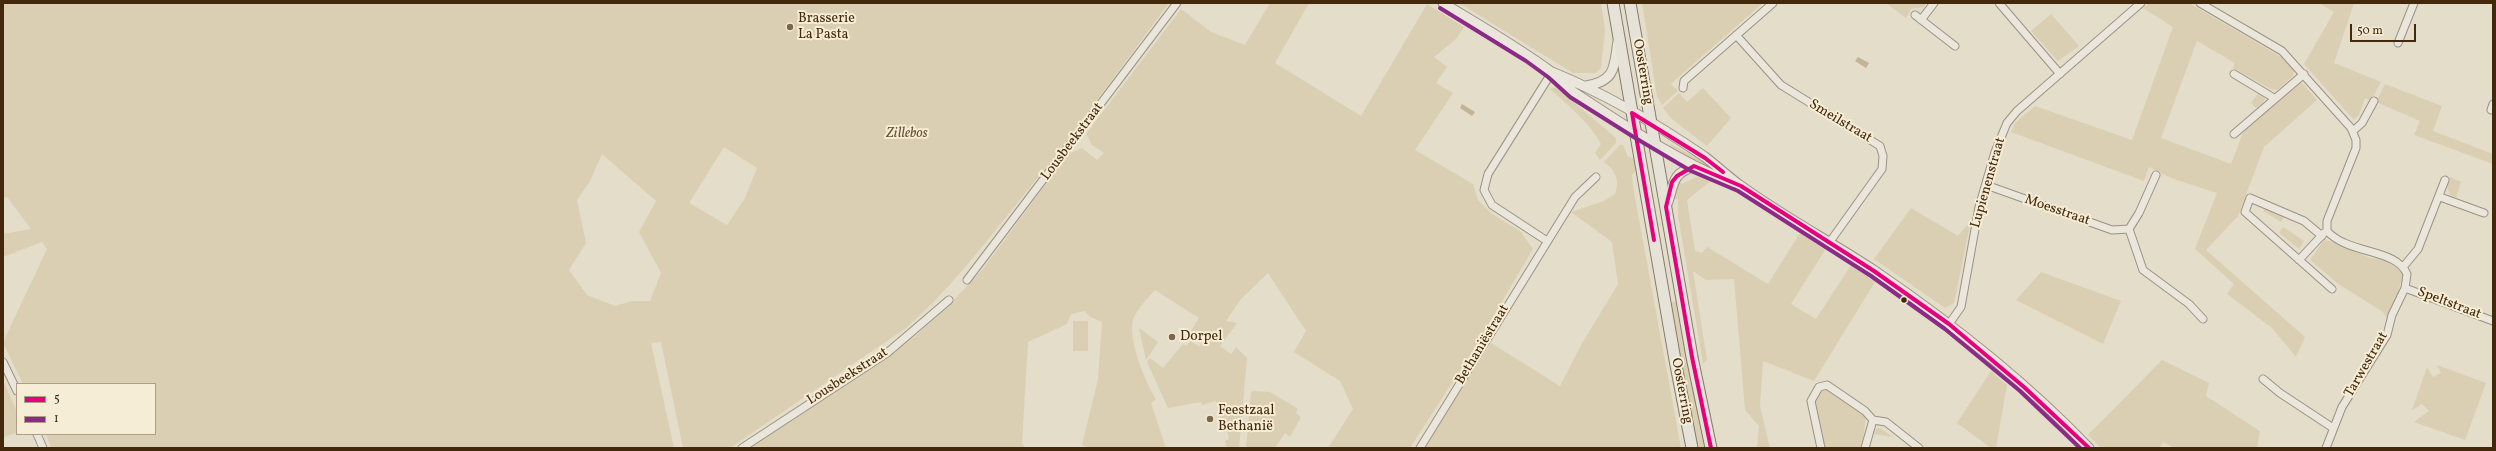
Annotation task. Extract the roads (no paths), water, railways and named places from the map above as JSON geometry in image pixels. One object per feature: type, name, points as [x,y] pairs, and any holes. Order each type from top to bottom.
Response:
[{"type":"main road","name":"Oosterring","points":[[1613,3],[1675,360],[1692,448]]},
{"type":"main road","name":"Oosterring","points":[[1630,3],[1692,357],[1711,448]]},
{"type":"street","name":"Lousbeekstraat","points":[[967,280],[1177,3]]},
{"type":"street","points":[[1442,3],[1552,72],[1586,86],[1650,123],[1705,158],[1740,186],[1874,271],[1950,324],[2024,387],[2088,448]]},
{"type":"street","points":[[1683,88],[1684,81],[1773,3]]},
{"type":"street","points":[[1922,20],[1934,3]]},
{"type":"street","points":[[1999,3],[2060,74]]},
{"type":"street","name":"Lupienenstraat","points":[[1950,324],[1961,307],[1979,207],[1995,152],[2007,123],[2016,111],[2141,3]]},
{"type":"street","points":[[2200,3],[2282,51],[2353,131],[2356,140],[2356,148],[2327,221],[2324,233],[2299,260]]},
{"type":"street","points":[[2398,43],[2414,3]]},
{"type":"street","points":[[1915,15],[1955,46]]},
{"type":"street","name":"Smeilstraat","points":[[1736,35],[1782,85],[1880,146],[1883,156],[1882,169],[1829,243]]},
{"type":"street","points":[[1586,86],[1595,84],[1610,76],[1613,71],[1619,36]]},
{"type":"street","points":[[1552,72],[1574,92],[1635,131],[1694,166],[1740,186]]},
{"type":"street","points":[[1546,241],[1492,205],[1484,190],[1488,174],[1552,72]]},
{"type":"street","points":[[2234,74],[2274,98]]},
{"type":"street","points":[[2234,134],[2274,98],[2304,74]]},
{"type":"street","points":[[2353,131],[2362,123],[2374,101]]},
{"type":"street","points":[[1666,207],[1672,182],[1677,176],[1694,166]]},
{"type":"street","points":[[2156,175],[2139,213],[2129,229],[2143,270],[2189,304],[2203,319]]},
{"type":"street","name":"Bethaniëstraat","points":[[1420,448],[1546,241],[1575,197],[1596,177]]},
{"type":"street","points":[[2332,289],[2245,212],[2250,198],[2304,221],[2334,239],[2370,253],[2385,255],[2399,261],[2404,266],[2418,249],[2440,197],[2445,180]]},
{"type":"street","name":"Moesstraat","points":[[1986,185],[2112,230],[2129,229]]},
{"type":"street","points":[[2440,197],[2484,213]]},
{"type":"street","name":"Tarwestraat","points":[[2326,448],[2342,407],[2387,335],[2392,315],[2405,288],[2407,274],[2404,266]]},
{"type":"street","name":"Speltstraat","points":[[2405,288],[2493,321]]},
{"type":"street","name":"Lousbeekstraat","points":[[742,448],[887,353],[948,300]]},
{"type":"street","points":[[3,362],[16,389]]},
{"type":"street","points":[[2263,379],[2292,402],[2333,428]]},
{"type":"street","points":[[1821,448],[1811,401],[1819,388],[1827,385],[1836,389],[1873,420],[1886,422],[1919,448]]},
{"type":"street","points":[[1865,448],[1873,420]]},
{"type":"street","points":[[37,435],[43,448]]},
{"type":"place","name":"Brasserie La Pasta","points":[[790,27]]},
{"type":"place","name":"Dorpel","points":[[1172,337]]},
{"type":"place","name":"Feestzaal Bethanië","points":[[1210,419]]},
{"type":"park label","name":"Zillebos","points":[[907,134]]}]
